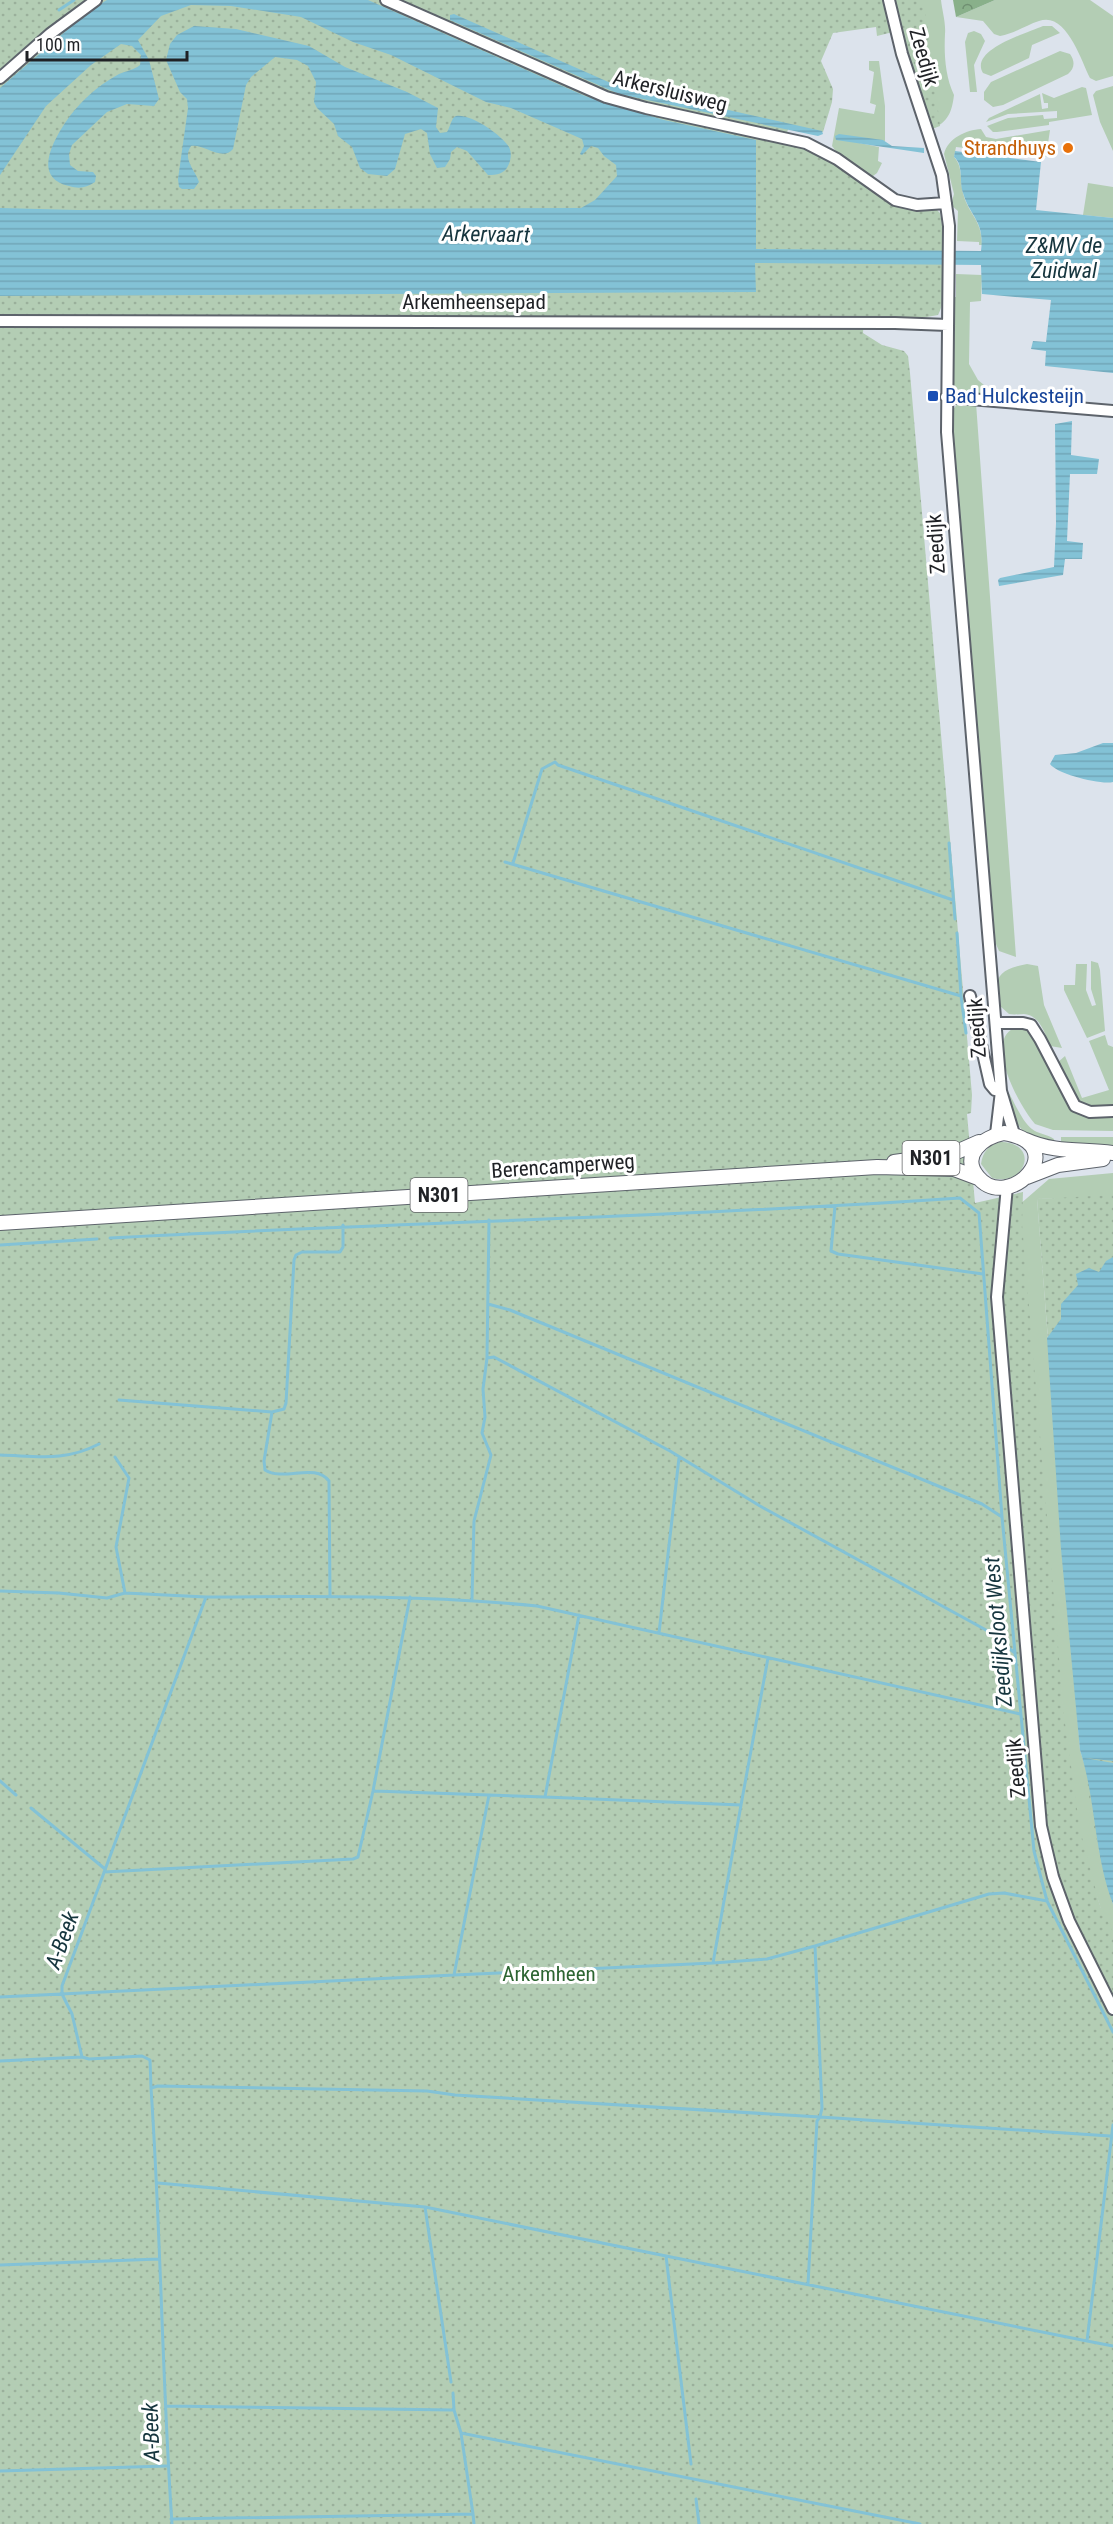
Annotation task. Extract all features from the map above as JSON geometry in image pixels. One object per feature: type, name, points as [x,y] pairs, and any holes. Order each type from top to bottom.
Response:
[{"type":"main road","points":[[1020,1137],[1033,1148],[1036,1158],[1034,1168],[1027,1177],[1018,1184],[1007,1186],[993,1185],[978,1178],[971,1162],[974,1150],[989,1137],[1020,1137],[1041,1147],[1113,1155]]},
{"type":"main road","name":"Berencamperweg","points":[[877,1167],[894,1162],[952,1154],[989,1137]]},
{"type":"main road","points":[[1027,1177],[1058,1164],[1113,1155]]},
{"type":"main road","name":"Berencamperweg","points":[[0,1223],[877,1167],[954,1170],[978,1178]]},
{"type":"street","points":[[0,78],[34,46],[96,0]]},
{"type":"street","name":"Arkersluisweg","points":[[386,0],[606,97],[806,143],[837,159],[895,200],[916,205],[945,203]]},
{"type":"street","name":"Zeedijk","points":[[889,0],[902,54],[942,175],[949,250],[946,397],[969,726],[1001,1091],[1020,1137]]},
{"type":"street","name":"Arkemheensepad","points":[[0,321],[948,325]]},
{"type":"street","points":[[946,397],[1113,411]]},
{"type":"street","name":"Zeedijk","points":[[970,996],[990,1084],[995,1090],[1001,1091]]},
{"type":"street","points":[[996,1023],[1031,1025],[1075,1106],[1090,1112],[1113,1111]]},
{"type":"street","name":"Zeedijk","points":[[989,1137],[1001,1091]]},
{"type":"street","name":"Zeedijk","points":[[1007,1186],[997,1297],[1041,1826],[1053,1877],[1069,1921],[1113,2009]]},
{"type":"green space","name":"Arkemheen","points":[[0,0],[924,0],[940,126],[932,129],[915,83],[901,30],[877,36],[876,27],[833,33],[821,61],[833,89],[832,102],[823,132],[789,125],[785,141],[825,155],[887,201],[937,210],[940,213],[942,224],[946,279],[945,293],[938,315],[921,318],[864,318],[863,333],[882,345],[904,351],[908,356],[972,1095],[971,1113],[967,1114],[975,1203],[1023,1192],[1022,1224],[1064,1716],[1080,1830],[1100,1906],[1113,1932],[1113,2524],[0,2524]]},
{"type":"green space","points":[[896,0],[941,0],[945,25],[946,65],[954,95],[948,116],[932,129]]},
{"type":"green space","points":[[953,0],[995,0],[956,17]]},
{"type":"green space","points":[[995,0],[1090,0],[1113,16],[1113,76],[1096,81],[1090,78],[1071,39],[1057,23],[1049,20],[1039,21],[1000,36],[994,34],[983,21],[956,17]]},
{"type":"green space","points":[[1043,26],[1052,26],[1060,33],[1032,45],[1029,58],[991,76],[983,73],[981,65],[984,57],[992,50],[1013,38]]},
{"type":"green space","points":[[974,31],[981,34],[985,41],[974,65],[977,92],[970,92],[965,42],[968,33]]},
{"type":"green space","points":[[1060,51],[1070,54],[1073,59],[1073,67],[1068,74],[1003,105],[993,107],[984,100],[984,92],[991,82]]},
{"type":"green space","points":[[869,61],[879,61],[885,106],[885,141],[835,138],[879,147],[878,161],[882,163],[877,173],[869,179],[838,154],[832,146],[839,108],[874,114],[876,105],[870,103],[874,72],[869,70]]},
{"type":"green space","points":[[1113,86],[1113,151],[1100,122],[1093,95],[1096,91]]},
{"type":"green space","points":[[1082,87],[1086,88],[1092,115],[1049,122],[1049,125],[997,132],[993,132],[987,126],[1008,118],[1043,115],[1044,119],[1057,118],[1057,111],[1008,114],[986,122],[989,118],[1040,94],[1042,109],[1048,108],[1048,103],[1044,103],[1042,93],[1054,98]]},
{"type":"green space","points":[[981,129],[986,137],[996,139],[1050,130],[1046,157],[956,147],[954,157],[960,169],[965,200],[980,229],[982,245],[979,245],[979,242],[957,241],[958,211],[951,205],[954,194],[944,154],[949,143],[958,136]]},
{"type":"green space","points":[[1088,183],[1113,187],[1113,218],[1083,215]]},
{"type":"green space","points":[[956,274],[982,275],[981,301],[970,302],[969,364],[978,380],[997,396],[976,396],[963,393],[954,385],[951,378],[953,297],[956,297]]},
{"type":"green space","points":[[958,403],[976,403],[1016,957],[999,951],[993,937],[954,484],[951,418],[952,411]]},
{"type":"green space","points":[[1091,961],[1098,963],[1100,970],[1105,1031],[1087,1038],[1064,990],[1064,985],[1075,985],[1076,964],[1087,964],[1086,990],[1092,1006],[1096,1005],[1091,989]]},
{"type":"green space","points":[[1027,964],[1038,966],[1044,1005],[1062,1048],[1050,1046],[1038,1021],[1030,1015],[1009,1014],[1000,1006],[997,981],[1000,976],[1010,969]]},
{"type":"green space","points":[[1014,1028],[1026,1030],[1033,1038],[1073,1111],[1088,1116],[1113,1115],[1113,1131],[1053,1130],[1035,1124],[1014,1090],[1004,1060],[1003,1047],[1006,1035]]},
{"type":"green space","points":[[1105,1035],[1108,1045],[1113,1047],[1113,1107],[1100,1107],[1082,1102],[1071,1091],[1057,1063],[1065,1056],[1082,1098],[1109,1090],[1089,1041]]},
{"type":"green space","points":[[1006,1088],[1028,1126],[1054,1139],[1055,1146],[1030,1136],[1018,1125]]},
{"type":"green space","points":[[1061,1137],[1113,1137],[1113,1147],[1061,1147]]},
{"type":"green space","points":[[1000,1142],[1013,1144],[1021,1149],[1024,1156],[1024,1163],[1020,1171],[1004,1179],[992,1178],[981,1164],[987,1150]]},
{"type":"green space","points":[[1113,1173],[1113,1197],[1037,1199],[1080,1750],[1087,1772],[1099,1851],[1113,1904],[1113,1948],[1072,1816],[1019,1205],[1049,1179]]},
{"type":"green space","points":[[1113,1195],[1113,1902],[1096,1837],[1086,1769],[1037,1199]]},
{"type":"water","points":[[107,0],[368,0],[585,96],[664,120],[756,140],[756,249],[981,251],[981,233],[963,193],[959,164],[954,157],[955,151],[1041,162],[1036,210],[1113,218],[1113,373],[1045,366],[1046,351],[1031,349],[1033,341],[1046,342],[1051,300],[982,294],[981,265],[755,263],[756,292],[0,296],[0,208],[77,210],[581,208],[595,200],[617,176],[616,165],[598,148],[591,146],[582,155],[580,154],[584,146],[582,139],[511,108],[486,102],[391,55],[353,42],[301,17],[231,6],[191,5],[161,16],[138,40],[149,60],[159,99],[154,106],[127,104],[107,112],[72,145],[69,154],[70,165],[78,171],[93,172],[96,176],[95,182],[79,188],[58,182],[51,176],[48,168],[51,150],[65,123],[89,95],[119,74],[140,65],[141,55],[132,46],[121,44],[91,65],[46,106],[0,175],[0,88],[89,11]]},
{"type":"water","points":[[454,14],[613,84],[822,131],[823,134],[818,136],[619,94],[450,20],[450,15]]},
{"type":"water","points":[[194,26],[236,29],[309,46],[345,67],[407,92],[438,108],[436,127],[440,133],[447,132],[456,116],[477,121],[500,137],[509,147],[511,154],[509,164],[502,172],[488,175],[467,151],[457,147],[451,152],[445,167],[437,168],[430,154],[427,133],[421,129],[405,134],[395,169],[387,176],[368,174],[360,168],[352,147],[338,136],[334,124],[317,108],[314,102],[316,82],[308,66],[297,60],[275,57],[251,77],[246,85],[233,149],[224,154],[191,146],[189,160],[199,182],[194,189],[182,189],[179,187],[178,179],[188,108],[187,99],[180,92],[166,60],[170,44],[177,35]]},
{"type":"water","points":[[839,134],[883,140],[892,146],[924,148],[924,153],[836,140],[835,136]]},
{"type":"water","points":[[1072,421],[1071,455],[1099,459],[1097,474],[1070,474],[1067,541],[1083,543],[1082,559],[1065,559],[1063,575],[999,586],[1000,578],[1054,567],[1055,424]]},
{"type":"water","points":[[1103,743],[1113,743],[1113,782],[1079,778],[1054,768],[1050,764],[1055,755],[1076,753]]},
{"type":"water","points":[[1113,1257],[1113,1761],[1085,1758],[1113,1763],[1113,1904],[1102,1866],[1080,1750],[1061,1549],[1047,1338],[1061,1319],[1061,1304],[1078,1285],[1076,1274],[1089,1268],[1099,1272],[1106,1261]]},
{"type":"waterway","points":[[59,10],[74,0]]},
{"type":"waterway","points":[[513,863],[542,769],[555,762],[558,765],[953,900]]},
{"type":"waterway","points":[[949,843],[955,919]]},
{"type":"waterway","points":[[505,862],[961,996]]},
{"type":"waterway","points":[[957,933],[966,1033]]},
{"type":"waterway","name":"Zeedijksloot West","points":[[110,1238],[748,1210],[960,1198],[979,1213],[1002,1517],[1034,1851],[1047,1901],[1113,2032]]},
{"type":"waterway","points":[[835,1206],[831,1251],[838,1254],[983,1274]]},
{"type":"waterway","points":[[472,1599],[474,1521],[491,1455],[482,1433],[485,1417],[483,1389],[487,1358],[489,1220]]},
{"type":"waterway","points":[[330,1595],[329,1481],[316,1473],[273,1473],[265,1470],[264,1461],[272,1412],[284,1409],[286,1403],[294,1260],[296,1255],[302,1252],[340,1252],[343,1247],[343,1225]]},
{"type":"waterway","points":[[0,1245],[97,1239]]},
{"type":"waterway","points":[[488,1304],[510,1310],[982,1504],[1002,1517]]},
{"type":"waterway","name":"Zeedijksloot West","points":[[487,1358],[494,1357],[670,1451],[760,1506],[986,1630],[1015,1653]]},
{"type":"waterway","points":[[119,1400],[272,1412]]},
{"type":"waterway","points":[[0,1455],[62,1456],[99,1444]]},
{"type":"waterway","points":[[115,1457],[129,1478],[116,1547],[125,1593]]},
{"type":"waterway","points":[[659,1633],[679,1458]]},
{"type":"waterway","name":"A-Beek","points":[[0,1591],[59,1593],[107,1598],[125,1593],[206,1597],[62,1986],[62,1994],[72,2014],[82,2057],[89,2059],[142,2056],[150,2060],[172,2524]]},
{"type":"waterway","name":"Zeedijksloot West","points":[[206,1597],[413,1598],[537,1606],[1020,1714]]},
{"type":"waterway","points":[[104,1872],[358,1857],[410,1597]]},
{"type":"waterway","points":[[579,1615],[545,1797],[741,1805],[768,1658]]},
{"type":"waterway","points":[[0,1781],[16,1795]]},
{"type":"waterway","points":[[374,1791],[489,1795]]},
{"type":"waterway","points":[[545,1797],[489,1795],[454,1975],[713,1963],[741,1805]]},
{"type":"waterway","points":[[31,1808],[105,1869]]},
{"type":"waterway","points":[[815,1946],[989,1894],[1004,1893],[1047,1901]]},
{"type":"waterway","points":[[151,2088],[158,2086],[427,2091],[455,2095],[820,2117],[822,2108],[815,1946],[767,1959],[713,1963]]},
{"type":"waterway","points":[[0,1997],[454,1975]]},
{"type":"waterway","points":[[0,2061],[82,2057]]},
{"type":"waterway","points":[[808,2284],[817,2121],[820,2117],[1110,2136]]},
{"type":"waterway","points":[[1113,2125],[1087,2341],[1113,2346]]},
{"type":"waterway","points":[[158,2183],[425,2207],[666,2256]]},
{"type":"waterway","points":[[425,2207],[451,2382]]},
{"type":"waterway","points":[[691,2464],[666,2256],[1087,2341]]},
{"type":"waterway","points":[[0,2265],[159,2259]]},
{"type":"waterway","points":[[167,2406],[454,2410],[453,2393]]},
{"type":"waterway","points":[[171,2519],[473,2514],[461,2433],[454,2410]]},
{"type":"waterway","points":[[461,2433],[920,2524]]},
{"type":"waterway","points":[[0,2471],[166,2466]]},
{"type":"waterway","points":[[696,2499],[699,2524]]},
{"type":"waterway","points":[[473,2514],[474,2524]]},
{"type":"place","name":"Strandhuys","points":[[1068,148]]},
{"type":"place","name":"Bad Hulckesteijn","points":[[933,396]]},
{"type":"water label","name":"Arkervaart","points":[[486,234]]},
{"type":"water label","name":"Z&MV de Zuidwal","points":[[1064,258]]}]
